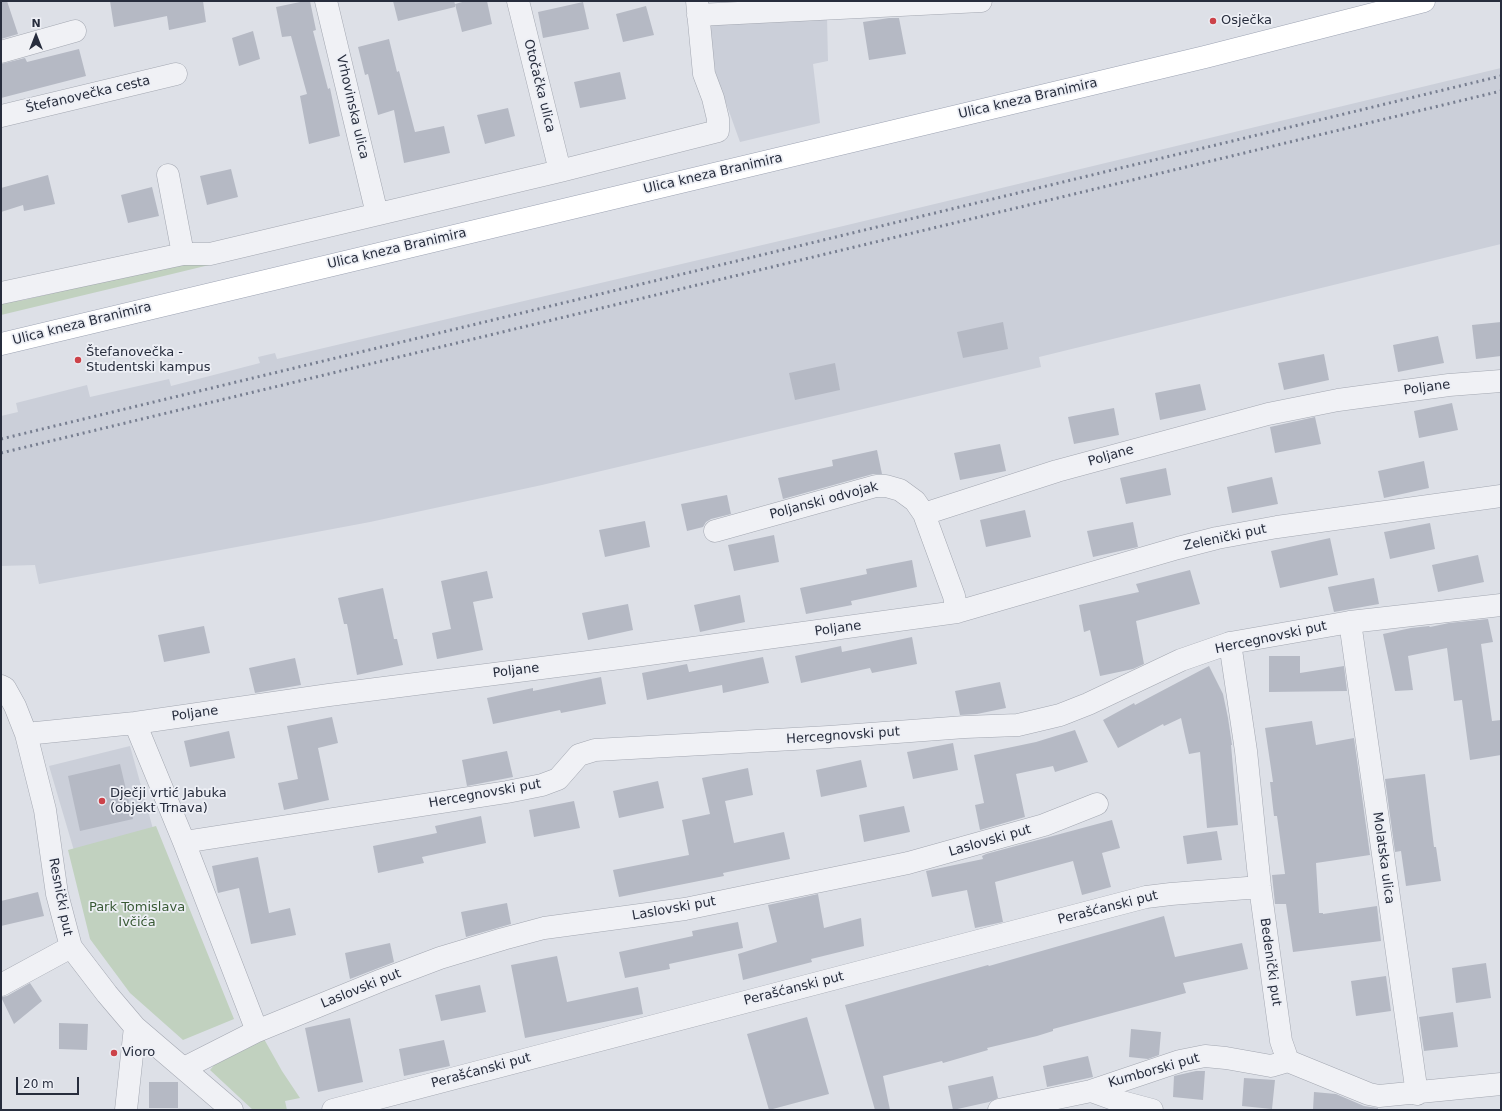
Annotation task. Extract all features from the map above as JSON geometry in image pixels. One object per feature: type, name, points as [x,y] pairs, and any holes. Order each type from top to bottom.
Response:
[{"type":"main road","name":"Ulica kneza Branimira","points":[[1,344],[1205,57],[1424,1]]},
{"type":"street","name":"Vrhovinska ulica","points":[[326,1],[377,214]]},
{"type":"street","name":"Otočačka ulica","points":[[518,1],[560,171]]},
{"type":"street","points":[[1,293],[183,254],[210,254],[560,171],[718,131],[718,120],[713,98],[704,74],[697,8],[981,1]]},
{"type":"street","points":[[1,52],[75,31]]},
{"type":"street","name":"Štefanovečka cesta","points":[[1,116],[176,74]]},
{"type":"street","points":[[168,175],[183,254]]},
{"type":"street","name":"Poljane","points":[[924,514],[1057,471],[1268,414],[1338,400],[1449,385],[1501,380]]},
{"type":"street","name":"Poljanski odvojak","points":[[715,531],[876,486],[886,486],[900,490],[915,501],[924,514]]},
{"type":"street","name":"Zelenički put","points":[[957,612],[1217,538],[1285,526],[1501,496]]},
{"type":"street","points":[[924,514],[954,596],[957,612]]},
{"type":"street","name":"Hercegnovski put","points":[[184,842],[506,792],[542,785],[558,779],[579,755],[595,750],[822,738],[965,727],[1018,725],[1060,715],[1088,704],[1181,660],[1230,643],[1350,622],[1501,605]]},
{"type":"street","name":"Poljane","points":[[26,734],[135,723],[329,695],[620,658],[957,612]]},
{"type":"street","name":"Molatska ulica","points":[[1350,622],[1417,1094]]},
{"type":"street","name":"Bedenički put","points":[[1230,643],[1246,751],[1260,887],[1281,1041],[1288,1061]]},
{"type":"street","name":"Resnički put","points":[[3,687],[15,706],[26,734],[45,810],[57,894],[71,947],[107,994],[135,1027],[232,1110]]},
{"type":"street","points":[[135,723],[184,842],[257,1031],[184,1068]]},
{"type":"street","name":"Laslovski put","points":[[257,1031],[440,958],[503,939],[559,926],[685,908],[908,864],[1044,825],[1097,804]]},
{"type":"street","name":"Perašćanski put","points":[[333,1110],[1146,897],[1260,887]]},
{"type":"street","points":[[1,985],[71,947]]},
{"type":"street","points":[[126,1110],[135,1027]]},
{"type":"street","name":"Kumborski put","points":[[999,1110],[1091,1090],[1180,1061],[1205,1056],[1271,1066],[1288,1061]]},
{"type":"street","points":[[1288,1061],[1370,1094],[1380,1096],[1417,1094],[1501,1084]]},
{"type":"street","name":"Kumborski put","points":[[1091,1090],[1122,1102],[1152,1110]]},
{"type":"shaded area","points":[[827,16],[828,61],[813,64],[820,123],[740,142],[712,61],[710,23]]},
{"type":"shaded area","points":[[1501,68],[1501,244],[1039,357],[1041,367],[542,485],[370,522],[39,584],[35,565],[1,566],[1,416],[18,412],[16,403],[87,385],[90,397],[169,379],[171,386],[260,363],[258,357],[275,353],[277,359],[839,227]]},
{"type":"shaded area","name":"Dječji vrtić Jabuka (objekt Trnava)","points":[[130,746],[155,836],[75,854],[49,766]]},
{"type":"green space","points":[[325,237],[1,315],[1,301],[8,302],[24,300],[174,264]]},
{"type":"green space","name":"Park Tomislava Ivčića","points":[[156,826],[234,1019],[183,1040],[130,993],[90,939],[68,850]]},
{"type":"green space","points":[[264,1039],[282,1071],[300,1098],[285,1101],[287,1110],[253,1110],[210,1070],[215,1064]]},
{"type":"building","points":[[1,1],[7,1],[18,34],[1,39]]},
{"type":"building","points":[[110,1],[203,1],[206,22],[169,30],[167,16],[114,27]]},
{"type":"building","points":[[310,1],[316,30],[313,31],[328,89],[330,88],[340,136],[309,144],[300,96],[307,94],[291,36],[282,37],[276,7]]},
{"type":"building","points":[[393,1],[454,1],[455,7],[398,21]]},
{"type":"building","points":[[466,1],[487,1],[492,24],[462,32],[455,4]]},
{"type":"building","points":[[583,2],[589,29],[543,38],[538,12]]},
{"type":"building","points":[[646,6],[654,35],[623,42],[616,14]]},
{"type":"building","points":[[899,18],[906,54],[869,60],[863,22]]},
{"type":"building","points":[[253,31],[260,59],[239,66],[232,38]]},
{"type":"building","points":[[389,39],[415,132],[444,126],[450,153],[404,163],[394,110],[378,115],[368,74],[365,75],[358,47]]},
{"type":"building","points":[[79,49],[86,76],[1,98],[1,64],[25,58],[27,62]]},
{"type":"building","points":[[620,72],[626,99],[580,108],[574,82]]},
{"type":"building","points":[[508,108],[515,136],[485,144],[477,115]]},
{"type":"building","points":[[231,169],[238,197],[207,205],[200,176]]},
{"type":"building","points":[[48,175],[55,204],[24,211],[23,205],[1,212],[1,188]]},
{"type":"building","points":[[152,187],[159,216],[128,223],[121,195]]},
{"type":"building","points":[[1003,322],[1008,349],[963,358],[957,332]]},
{"type":"building","points":[[1501,322],[1501,356],[1476,359],[1472,325]]},
{"type":"building","points":[[1438,336],[1444,363],[1398,372],[1393,345]]},
{"type":"building","points":[[1324,354],[1329,380],[1284,390],[1278,363]]},
{"type":"building","points":[[835,363],[840,390],[795,400],[789,373]]},
{"type":"building","points":[[1200,384],[1206,410],[1160,420],[1155,393]]},
{"type":"building","points":[[1452,403],[1458,430],[1419,438],[1414,411]]},
{"type":"building","points":[[1114,408],[1119,435],[1074,444],[1068,417]]},
{"type":"building","points":[[1315,417],[1321,444],[1275,453],[1270,427]]},
{"type":"building","points":[[1000,444],[1006,471],[960,480],[954,453]]},
{"type":"building","points":[[877,450],[882,474],[873,474],[783,499],[778,478],[833,466],[832,460]]},
{"type":"building","points":[[1424,461],[1429,488],[1384,498],[1378,471]]},
{"type":"building","points":[[1166,468],[1171,495],[1126,504],[1120,478]]},
{"type":"building","points":[[1272,477],[1278,504],[1232,513],[1227,487]]},
{"type":"building","points":[[727,495],[731,514],[711,519],[706,522],[703,527],[687,531],[681,504]]},
{"type":"building","points":[[1025,510],[1031,537],[986,547],[980,520]]},
{"type":"building","points":[[645,521],[650,547],[605,557],[599,530]]},
{"type":"building","points":[[1133,522],[1138,547],[1093,557],[1087,531]]},
{"type":"building","points":[[1430,523],[1435,549],[1390,559],[1384,532]]},
{"type":"building","points":[[774,535],[779,562],[734,571],[728,545]]},
{"type":"building","points":[[1330,538],[1338,575],[1280,588],[1271,551]]},
{"type":"building","points":[[1478,555],[1484,582],[1438,592],[1432,565]]},
{"type":"building","points":[[912,560],[917,587],[851,601],[852,605],[806,614],[800,588],[867,574],[866,569]]},
{"type":"building","points":[[1190,570],[1200,604],[1136,621],[1144,664],[1133,669],[1100,676],[1090,630],[1084,632],[1079,605],[1139,592],[1136,584]]},
{"type":"building","points":[[487,571],[493,598],[473,602],[483,650],[437,659],[432,633],[451,629],[441,581]]},
{"type":"building","points":[[1374,578],[1379,604],[1334,612],[1328,587]]},
{"type":"building","points":[[383,588],[394,639],[397,639],[403,665],[357,675],[347,624],[344,624],[338,598]]},
{"type":"building","points":[[740,595],[745,622],[700,632],[694,605]]},
{"type":"building","points":[[628,604],[633,630],[588,640],[582,613]]},
{"type":"building","points":[[1488,619],[1493,642],[1481,644],[1492,721],[1501,720],[1501,755],[1470,760],[1462,700],[1454,701],[1447,648],[1408,656],[1413,690],[1395,691],[1383,634],[1411,628],[1430,627],[1449,623]]},
{"type":"building","points":[[204,626],[210,653],[164,662],[158,635]]},
{"type":"building","points":[[912,637],[917,664],[872,673],[870,668],[801,683],[795,656],[841,646],[842,652]]},
{"type":"building","points":[[1269,656],[1300,656],[1300,673],[1344,666],[1347,691],[1269,692]]},
{"type":"building","points":[[763,657],[769,683],[723,693],[722,685],[647,700],[642,673],[687,664],[689,672]]},
{"type":"building","points":[[295,658],[301,685],[255,693],[249,668]]},
{"type":"building","points":[[1209,666],[1223,694],[1228,718],[1232,745],[1238,825],[1207,828],[1200,752],[1189,754],[1181,718],[1164,726],[1163,724],[1118,748],[1103,720]]},
{"type":"building","points":[[601,677],[606,704],[561,713],[560,710],[493,724],[487,698],[533,688],[533,691]]},
{"type":"building","points":[[1000,682],[1006,708],[977,714],[960,715],[955,691]]},
{"type":"building","points":[[332,717],[338,743],[318,748],[329,800],[284,810],[278,783],[298,779],[287,726]]},
{"type":"building","points":[[1312,721],[1316,745],[1354,738],[1370,855],[1316,863],[1319,913],[1323,914],[1377,906],[1381,941],[1293,952],[1286,904],[1275,904],[1272,875],[1285,874],[1277,816],[1274,816],[1270,782],[1273,782],[1265,728]]},
{"type":"building","points":[[1075,730],[1088,762],[1055,772],[1053,766],[1016,774],[1025,817],[980,830],[975,805],[984,803],[974,755],[1036,742]]},
{"type":"building","points":[[229,731],[235,758],[190,767],[184,741]]},
{"type":"building","points":[[953,743],[958,770],[913,779],[907,752]]},
{"type":"building","points":[[507,751],[513,777],[467,786],[462,760]]},
{"type":"building","points":[[861,760],[867,787],[821,797],[816,770]]},
{"type":"building","points":[[120,764],[133,819],[80,831],[68,776]]},
{"type":"building","points":[[748,768],[753,795],[725,801],[734,843],[784,832],[790,859],[723,873],[724,876],[619,897],[613,870],[689,855],[682,820],[710,814],[702,778]]},
{"type":"building","points":[[1425,774],[1434,847],[1436,847],[1441,881],[1406,886],[1401,851],[1395,852],[1385,779]]},
{"type":"building","points":[[658,781],[664,808],[619,818],[613,791]]},
{"type":"building","points":[[574,801],[580,828],[534,837],[529,810]]},
{"type":"building","points":[[904,806],[910,832],[864,842],[859,815]]},
{"type":"building","points":[[481,816],[486,843],[422,857],[424,863],[378,873],[373,846],[437,833],[435,826]]},
{"type":"building","points":[[1112,820],[1120,848],[1102,853],[1111,887],[1082,895],[1073,861],[995,882],[1003,922],[975,928],[967,890],[932,897],[926,871],[983,859],[982,856],[986,854]]},
{"type":"building","points":[[1217,831],[1222,860],[1187,864],[1183,836]]},
{"type":"building","points":[[258,857],[269,913],[290,908],[296,935],[251,944],[239,888],[218,893],[212,866]]},
{"type":"building","points":[[38,892],[44,916],[1,926],[1,901]]},
{"type":"building","points":[[818,894],[824,928],[861,918],[864,946],[811,959],[812,962],[743,980],[738,954],[777,942],[768,905]]},
{"type":"building","points":[[507,903],[511,924],[466,937],[461,912]]},
{"type":"building","points":[[1164,916],[1175,957],[1242,943],[1248,969],[1183,983],[1186,993],[1053,1029],[1053,1031],[1037,1036],[987,1048],[988,1050],[943,1063],[942,1061],[883,1076],[890,1110],[875,1110],[845,1005]]},
{"type":"building","points":[[738,922],[743,948],[669,964],[670,969],[625,978],[619,952],[693,936],[692,931]]},
{"type":"building","points":[[390,943],[394,962],[350,979],[345,953]]},
{"type":"building","points":[[557,956],[567,1002],[638,987],[643,1014],[525,1038],[511,965]]},
{"type":"building","points":[[1486,963],[1491,998],[1456,1003],[1452,968]]},
{"type":"building","points":[[1386,976],[1391,1011],[1356,1016],[1351,981]]},
{"type":"building","points":[[30,983],[42,1001],[14,1024],[1,997],[7,996]]},
{"type":"building","points":[[480,985],[486,1012],[441,1021],[435,995]]},
{"type":"building","points":[[1453,1012],[1458,1047],[1424,1051],[1419,1017]]},
{"type":"building","points":[[807,1017],[829,1094],[769,1110],[747,1034]]},
{"type":"building","points":[[350,1018],[363,1082],[318,1092],[305,1028]]},
{"type":"building","points":[[59,1023],[88,1024],[87,1050],[59,1049]]},
{"type":"building","points":[[1131,1029],[1161,1032],[1159,1055],[1148,1059],[1129,1057]]},
{"type":"building","points":[[444,1040],[450,1066],[404,1076],[399,1049]]},
{"type":"building","points":[[1088,1056],[1093,1077],[1047,1087],[1043,1066]]},
{"type":"building","points":[[1196,1071],[1205,1071],[1203,1100],[1173,1097],[1174,1076]]},
{"type":"building","points":[[993,1076],[998,1098],[989,1102],[953,1110],[948,1086]]},
{"type":"building","points":[[1244,1078],[1275,1080],[1272,1109],[1242,1106]]},
{"type":"building","points":[[149,1082],[178,1082],[178,1108],[149,1108]]},
{"type":"building","points":[[1314,1092],[1336,1094],[1364,1106],[1378,1108],[1378,1110],[1313,1110]]},
{"type":"railway","points":[[1,439],[1501,76]]},
{"type":"railway","points":[[1,453],[1501,91]]},
{"type":"place","name":"Osječka","points":[[1213,21]]},
{"type":"place","name":"Štefanovečka - Studentski kampus","points":[[78,360]]},
{"type":"place","name":"Dječji vrtić Jabuka (objekt Trnava)","points":[[102,801]]},
{"type":"place","name":"Vioro","points":[[114,1053]]}]
